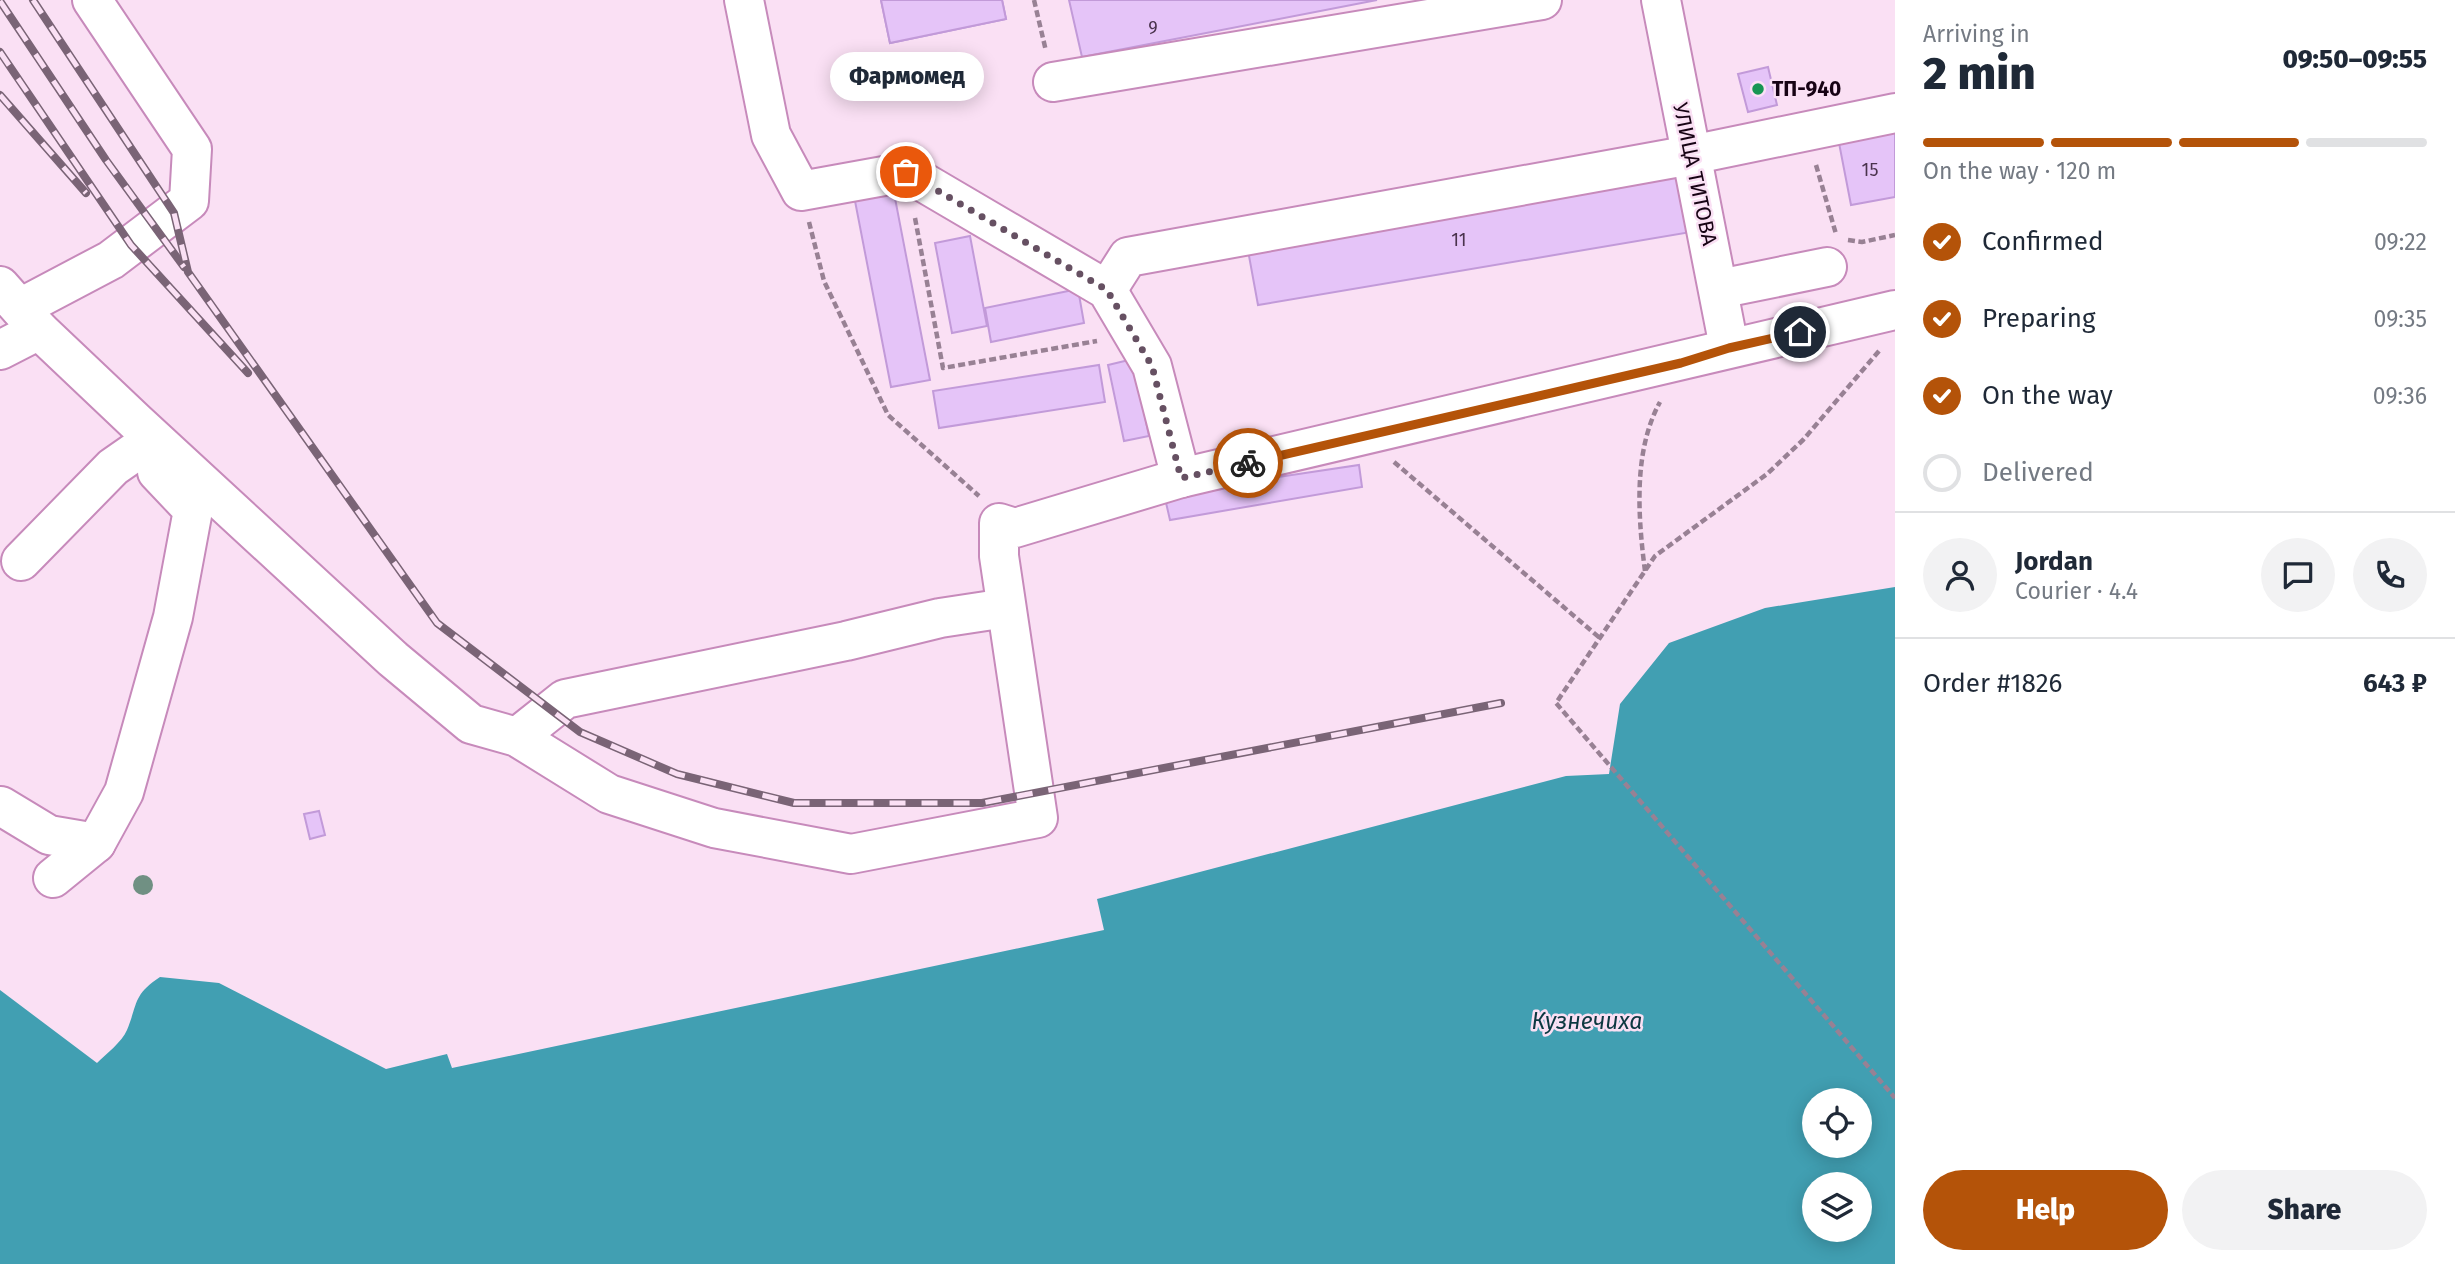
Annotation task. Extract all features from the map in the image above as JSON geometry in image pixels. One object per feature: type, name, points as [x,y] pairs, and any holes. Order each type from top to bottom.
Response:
[{"type":"street","points":[[0,350],[19,308],[111,260],[189,201],[192,149],[92,0]]},
{"type":"street","points":[[744,0],[771,135],[801,191],[906,172],[1107,290],[1152,366],[1181,478]]},
{"type":"street","points":[[1053,82],[1542,0]]},
{"type":"street","name":"УЛИЦА ТИТОВА","points":[[1661,0],[1729,348]]},
{"type":"street","points":[[1107,290],[1128,257],[1691,155],[1895,113]]},
{"type":"street","points":[[1719,289],[1826,267]]},
{"type":"street","points":[[19,308],[136,436],[192,510],[173,617],[124,792],[96,843],[53,878]]},
{"type":"street","points":[[136,436],[471,724],[517,737],[609,794],[714,828],[851,854],[1038,818],[999,556],[1007,526],[1181,478],[1681,363],[1729,348],[1891,326]]},
{"type":"street","points":[[21,561],[113,467],[136,436]]},
{"type":"street","points":[[517,737],[565,699],[846,641],[940,618],[1006,608]]},
{"type":"street","points":[[1,806],[49,835],[96,843]]},
{"type":"path","points":[[1034,0],[1053,82]]},
{"type":"path","points":[[1807,130],[1832,226],[1839,239],[1862,242],[1895,235]]},
{"type":"path","points":[[906,172],[943,368],[1134,335]]},
{"type":"path","points":[[801,191],[824,281],[888,415],[1007,526]]},
{"type":"path","points":[[1891,326],[1803,440],[1767,474],[1655,556],[1556,703],[1895,1098]]},
{"type":"path","points":[[1645,572],[1638,520],[1647,425],[1681,363]]},
{"type":"path","points":[[1364,436],[1601,639]]},
{"type":"water","name":"Кузнечиха","points":[[1895,587],[1895,1264],[0,1264],[0,990],[97,1063],[121,1039],[141,995],[160,977],[219,983],[386,1069],[447,1054],[452,1068],[1104,930],[1097,899],[1566,776],[1609,774],[1620,704],[1669,643],[1765,608]]},
{"type":"building","points":[[881,0],[1002,0],[1006,19],[890,43]]},
{"type":"building","points":[[881,0],[1002,0],[1006,19],[890,43]]},
{"type":"building","points":[[1069,0],[1377,0],[1082,57]]},
{"type":"building","name":"ТП-940","points":[[1768,67],[1777,105],[1748,112],[1738,74]]},
{"type":"building","points":[[1895,132],[1895,197],[1851,205],[1839,143]]},
{"type":"building","points":[[1681,172],[1691,232],[1258,305],[1247,245]]},
{"type":"building","points":[[894,193],[930,380],[891,387],[855,201]]},
{"type":"building","points":[[970,236],[987,326],[952,333],[935,243]]},
{"type":"building","points":[[1078,289],[1084,323],[991,342],[985,308]]},
{"type":"building","points":[[1133,359],[1149,436],[1124,441],[1108,365]]},
{"type":"building","points":[[1099,365],[1105,402],[939,428],[933,391]]},
{"type":"building","points":[[1359,465],[1362,487],[1170,520],[1164,494]]},
{"type":"building","points":[[319,811],[325,835],[310,839],[304,814]]},
{"type":"railway","points":[[33,0],[174,213],[188,272],[437,623],[580,732],[677,774],[794,803],[982,803],[1501,703]]},
{"type":"railway","points":[[0,1],[106,160],[184,267]]},
{"type":"railway","points":[[0,52],[131,245],[248,373]]},
{"type":"railway","points":[[0,95],[86,193]]},
{"type":"way so far","points":[[906,172],[1107,290],[1152,366],[1181,478],[1248,463]]},
{"type":"place","name":"ТП-940","points":[[1758,89]]},
{"type":"place","name":"Фармомед","points":[[906,172]]},
{"type":"route","points":[[1248,463],[1681,363],[1729,348],[1800,332]]}]
